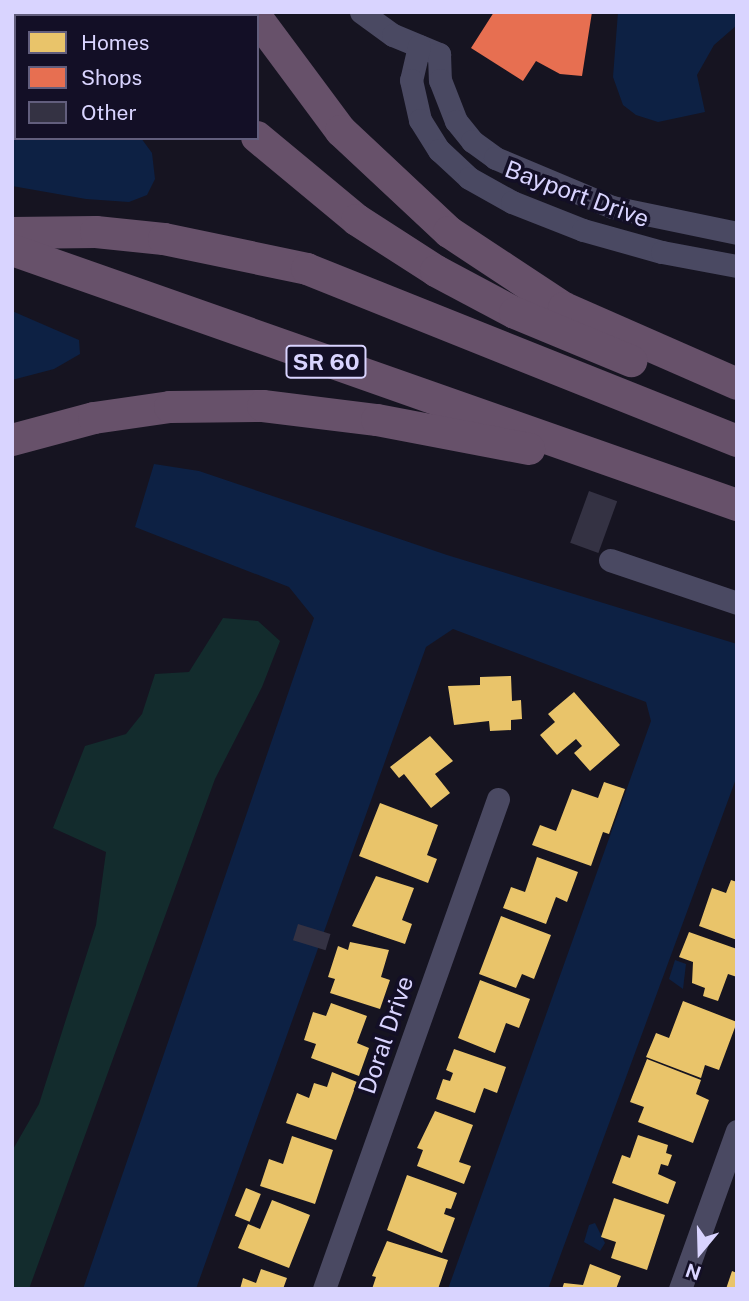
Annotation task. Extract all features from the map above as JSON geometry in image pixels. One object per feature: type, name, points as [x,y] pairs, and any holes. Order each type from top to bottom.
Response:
[{"type":"highway","points":[[259,19],[341,131],[449,232],[564,308],[737,384]]},
{"type":"highway","points":[[259,139],[357,220],[474,294],[565,336],[737,401]]},
{"type":"highway","points":[[12,233],[96,232],[236,251],[307,269],[737,441]]},
{"type":"highway","name":"SR 60","points":[[12,250],[737,505]]},
{"type":"highway","points":[[12,440],[94,418],[170,407],[262,407],[377,420],[641,472]]},
{"type":"street","points":[[361,12],[393,35],[429,50]]},
{"type":"street","name":"Bayport Drive","points":[[737,233],[612,207],[484,151],[450,109],[429,50],[411,70],[416,110],[439,150],[468,178],[512,202],[583,230],[662,252],[737,266]]},
{"type":"street","points":[[610,560],[737,603]]},
{"type":"street","name":"Doral Drive","points":[[324,1289],[498,799]]},
{"type":"street","points":[[680,1289],[737,1131]]},
{"type":"green space","points":[[223,618],[258,621],[280,641],[262,687],[215,779],[29,1289],[12,1289],[12,1151],[39,1104],[96,925],[106,852],[53,828],[85,746],[126,734],[142,714],[155,674],[189,672]]},
{"type":"water","points":[[12,12],[34,14],[14,14],[14,140],[142,140],[152,153],[155,179],[147,195],[129,202],[86,199],[12,186]]},
{"type":"water","points":[[618,12],[737,12],[737,25],[714,45],[697,75],[705,112],[658,122],[636,115],[623,105],[613,77]]},
{"type":"water","points":[[12,311],[79,340],[80,354],[54,369],[12,380]]},
{"type":"water","points":[[154,464],[199,471],[447,555],[737,644],[737,776],[548,1289],[448,1289],[651,721],[646,702],[453,629],[426,647],[196,1289],[83,1289],[314,618],[289,587],[135,527]]},
{"type":"water","points":[[675,960],[686,964],[683,989],[669,979]]},
{"type":"water","points":[[595,1223],[605,1243],[600,1251],[584,1242],[589,1225]]},
{"type":"building: Homes","points":[[511,676],[512,701],[521,700],[522,719],[511,720],[511,730],[490,731],[489,721],[454,725],[448,686],[480,685],[480,677]]},
{"type":"building: Homes","points":[[574,692],[620,745],[590,771],[574,753],[582,746],[576,739],[557,755],[540,735],[555,722],[548,714]]},
{"type":"building: Homes","points":[[430,736],[453,761],[435,774],[450,793],[431,808],[404,774],[399,778],[390,767]]},
{"type":"building: Homes","points":[[604,782],[625,789],[609,834],[603,832],[591,866],[532,845],[540,825],[556,831],[572,789],[598,798]]},
{"type":"building: Homes","points":[[380,803],[438,825],[427,855],[437,859],[428,883],[359,856]]},
{"type":"building: Homes","points":[[537,857],[578,872],[567,902],[556,897],[546,924],[503,908],[511,887],[525,892]]},
{"type":"building: Homes","points":[[376,876],[414,888],[402,920],[412,924],[405,944],[352,926]]},
{"type":"building: Homes","points":[[731,880],[737,882],[737,940],[699,926],[712,888],[726,893]]},
{"type":"building: Homes","points":[[501,916],[551,935],[534,979],[522,974],[516,988],[479,974]]},
{"type":"building: Homes","points":[[689,932],[737,949],[737,977],[728,974],[718,1001],[703,996],[705,988],[692,983],[693,962],[679,957]]},
{"type":"building: Homes","points":[[350,942],[389,950],[381,977],[390,980],[380,1009],[330,993],[335,979],[328,977],[338,946],[348,950]]},
{"type":"building: Homes","points":[[480,980],[530,999],[519,1028],[506,1023],[495,1053],[458,1038]]},
{"type":"building: Homes","points":[[683,1001],[737,1022],[719,1070],[705,1065],[701,1078],[646,1057],[656,1033],[669,1038]]},
{"type":"building: Homes","points":[[331,1003],[367,1016],[357,1043],[369,1048],[359,1076],[311,1058],[316,1044],[304,1040],[313,1012],[326,1016]]},
{"type":"building: Homes","points":[[454,1049],[506,1067],[497,1093],[484,1088],[475,1113],[436,1099],[443,1079],[450,1081],[453,1073],[446,1070]]},
{"type":"building: Homes","points":[[647,1059],[701,1080],[696,1094],[709,1100],[693,1143],[638,1122],[644,1107],[630,1102]]},
{"type":"building: Homes","points":[[332,1072],[357,1082],[336,1140],[286,1123],[297,1093],[309,1098],[314,1083],[327,1087]]},
{"type":"building: Homes","points":[[435,1111],[473,1125],[459,1162],[471,1166],[464,1184],[417,1166],[423,1150],[417,1148]]},
{"type":"building: Homes","points":[[638,1135],[668,1145],[666,1153],[672,1155],[668,1166],[661,1164],[658,1174],[676,1182],[668,1204],[612,1183],[622,1155],[630,1158]]},
{"type":"building: Homes","points":[[292,1136],[333,1150],[315,1204],[260,1186],[269,1159],[283,1164]]},
{"type":"building: Homes","points":[[407,1175],[457,1193],[451,1209],[446,1208],[444,1214],[455,1218],[442,1253],[387,1230]]},
{"type":"building: Homes","points":[[246,1188],[261,1194],[250,1222],[235,1216]]},
{"type":"building: Homes","points":[[614,1198],[665,1215],[647,1270],[611,1258],[616,1242],[601,1237]]},
{"type":"building: Homes","points":[[272,1200],[310,1215],[289,1268],[238,1248],[248,1224],[260,1229]]},
{"type":"building: Homes","points":[[387,1241],[448,1260],[438,1289],[372,1289],[376,1277],[372,1276]]},
{"type":"building: Homes","points":[[590,1264],[621,1276],[616,1289],[562,1289],[564,1283],[583,1285]]},
{"type":"building: Homes","points":[[261,1269],[287,1278],[283,1289],[240,1289],[243,1278],[256,1283]]},
{"type":"building: Homes","points":[[732,1271],[737,1273],[737,1289],[726,1289]]},
{"type":"building: Shops","points":[[494,12],[592,12],[582,76],[560,74],[536,61],[523,81],[471,48]]},
{"type":"building: Other","points":[[589,491],[617,501],[598,553],[570,543]]},
{"type":"building: Other","points":[[298,924],[331,934],[326,950],[293,940]]}]
